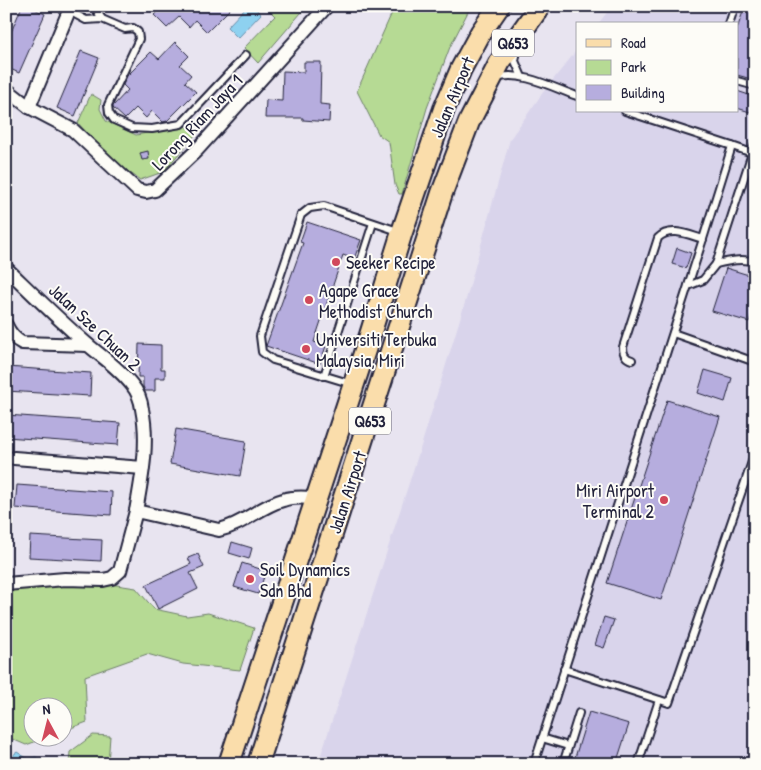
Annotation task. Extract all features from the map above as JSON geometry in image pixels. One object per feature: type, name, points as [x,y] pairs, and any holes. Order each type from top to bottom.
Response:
[{"type":"main road","name":"Jalan Airport","points":[[229,764],[315,498],[354,385],[402,232],[444,109],[461,69],[481,32],[499,6]]},
{"type":"main road","name":"Jalan Airport","points":[[258,764],[442,193],[469,122],[490,81],[500,62],[540,6]]},
{"type":"main road","points":[[315,498],[332,498],[342,489],[356,463]]},
{"type":"street","name":"Lorong Riam Jaya 1","points":[[6,89],[28,107],[74,130],[137,190],[146,192],[155,190],[197,150],[327,6]]},
{"type":"street","points":[[28,107],[70,9]]},
{"type":"street","name":"Jalan Sze Chuan 2","points":[[6,268],[88,345],[114,366],[132,385],[142,408],[145,441],[136,511],[120,571],[112,578],[103,580],[64,579],[6,584]]},
{"type":"street","points":[[6,325],[10,334],[22,343],[88,345]]},
{"type":"street","points":[[14,458],[143,468]]},
{"type":"street","points":[[136,511],[219,530],[232,527],[284,499],[315,498]]},
{"type":"lane","points":[[94,6],[102,19]]},
{"type":"lane","points":[[730,22],[735,6]]},
{"type":"lane","points":[[70,9],[86,20],[102,19],[125,29],[133,28],[138,32],[139,39],[108,105],[109,113],[114,120],[132,128],[152,129],[181,124],[246,55]]},
{"type":"lane","points":[[522,77],[516,61],[518,49],[528,22]]},
{"type":"lane","points":[[490,81],[510,75],[522,77],[576,96]]},
{"type":"lane","points":[[738,80],[755,86]]},
{"type":"lane","points":[[628,112],[753,153]]},
{"type":"lane","points":[[688,286],[703,280],[716,264],[755,144]]},
{"type":"lane","points":[[534,764],[732,146]]},
{"type":"lane","points":[[354,385],[273,360],[262,352],[260,336],[301,215],[310,208],[324,206],[402,232]]},
{"type":"lane","points":[[324,376],[373,223]]},
{"type":"lane","points":[[632,360],[624,356],[623,347],[658,238],[668,232],[676,232],[703,239]]},
{"type":"lane","points":[[716,264],[736,260],[755,262]]},
{"type":"lane","points":[[672,333],[755,362]]},
{"type":"lane","points":[[564,669],[669,703],[755,453]]},
{"type":"lane","points":[[638,764],[659,700]]},
{"type":"lane","points":[[563,764],[579,713]]},
{"type":"lane","points":[[542,738],[568,746]]},
{"type":"shaded area","points":[[612,6],[755,6],[755,764],[318,764],[423,440],[467,296],[510,139],[544,91],[576,51],[576,112],[738,112],[738,22],[600,22]]},
{"type":"green space","points":[[265,6],[307,6],[258,63],[244,48],[275,16]]},
{"type":"green space","points":[[395,6],[471,6],[450,47],[427,108],[402,194],[399,194],[395,185],[389,142],[379,135],[357,91]]},
{"type":"green space","points":[[91,94],[101,100],[100,109],[106,121],[136,135],[185,126],[196,134],[163,172],[140,180],[106,155],[78,123]]},
{"type":"green space","points":[[65,583],[110,584],[136,588],[154,609],[187,616],[208,613],[254,628],[240,670],[183,664],[147,654],[85,676],[87,722],[72,728],[72,698],[22,698],[22,743],[12,739],[6,748],[6,588]]},
{"type":"green space","points":[[93,735],[110,736],[108,764],[69,764],[70,752]]},
{"type":"water","points":[[247,6],[253,6],[261,14],[238,38],[227,27]]},
{"type":"water","points":[[17,752],[28,759],[36,757],[44,764],[13,764],[12,756]]},
{"type":"building","points":[[22,6],[28,6],[45,14],[19,73],[6,67],[6,44]]},
{"type":"building","points":[[163,6],[233,6],[207,32],[195,20],[189,27],[179,17],[167,28],[154,15]]},
{"type":"building","points":[[745,6],[755,6],[755,80],[738,75],[738,26]]},
{"type":"building","points":[[175,42],[189,56],[180,65],[191,75],[185,82],[196,92],[167,121],[163,122],[152,111],[146,118],[136,108],[125,119],[113,106],[128,90],[123,85],[127,76],[151,52],[159,59]]},
{"type":"building","points":[[81,51],[99,58],[75,116],[57,108]]},
{"type":"building","points":[[304,62],[321,62],[320,104],[330,105],[329,122],[303,120],[303,118],[265,118],[266,100],[282,101],[283,71],[304,72]]},
{"type":"building","points":[[738,91],[755,97],[750,112],[738,108]]},
{"type":"building","points":[[148,151],[149,159],[142,160],[140,153]]},
{"type":"building","points":[[307,222],[361,240],[354,259],[343,255],[314,342],[326,346],[320,364],[266,346],[303,243],[300,242]]},
{"type":"building","points":[[677,248],[691,253],[686,268],[672,264]]},
{"type":"building","points":[[726,268],[755,277],[755,304],[749,322],[712,311]]},
{"type":"building","points":[[139,344],[161,345],[161,369],[165,369],[165,378],[155,378],[155,391],[145,391],[143,377],[138,377]]},
{"type":"building","points":[[7,367],[91,373],[90,396],[6,391]]},
{"type":"building","points":[[705,370],[732,378],[725,402],[698,393]]},
{"type":"building","name":"Miri Airport Terminal 2","points":[[667,400],[720,417],[661,600],[607,583]]},
{"type":"building","points":[[6,415],[120,423],[118,445],[6,437]]},
{"type":"building","points":[[176,429],[246,441],[240,476],[170,464]]},
{"type":"building","points":[[17,485],[112,492],[111,515],[15,508]]},
{"type":"building","points":[[30,536],[102,540],[101,561],[29,557]]},
{"type":"building","points":[[232,542],[252,548],[249,559],[229,553]]},
{"type":"building","points":[[198,554],[204,567],[190,573],[198,589],[158,609],[146,585],[191,564],[188,558]]},
{"type":"building","name":"Soil Dynamics Sdn Bhd","points":[[242,563],[266,571],[258,594],[234,587]]},
{"type":"building","points":[[604,617],[614,620],[604,648],[595,645]]},
{"type":"building","points":[[589,712],[629,724],[616,764],[573,764]]},
{"type":"place","name":"Seeker Recipe","points":[[336,262]]},
{"type":"place","name":"Agape Grace Methodist Church","points":[[309,300]]},
{"type":"place","name":"Universiti Terbuka Malaysia, Miri","points":[[306,349]]},
{"type":"place","name":"Miri Airport Terminal 2","points":[[664,500]]},
{"type":"place","name":"Soil Dynamics Sdn Bhd","points":[[250,579]]}]
